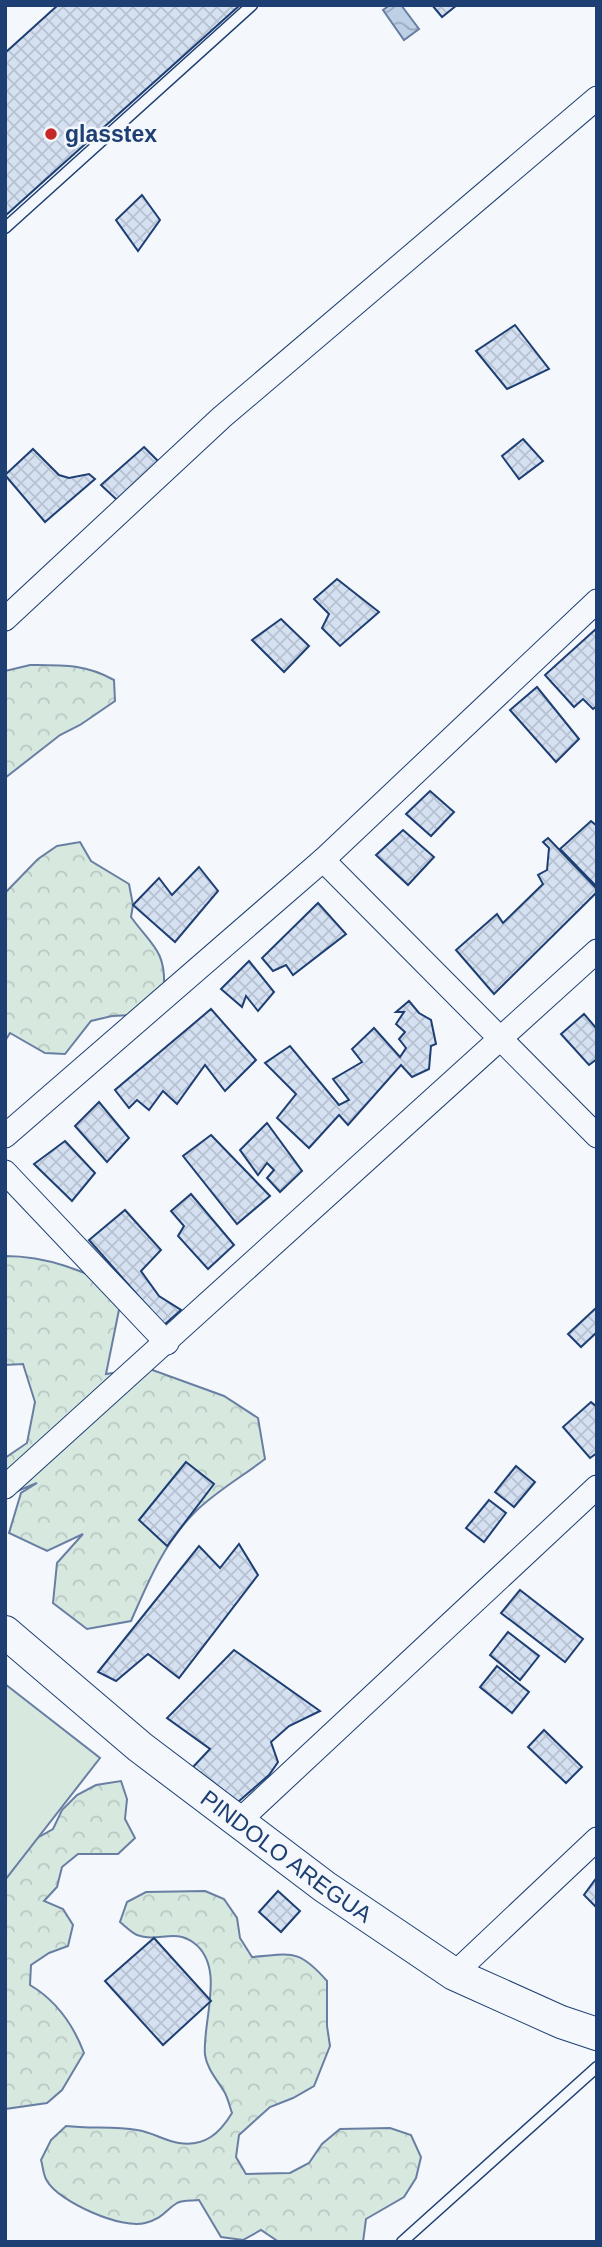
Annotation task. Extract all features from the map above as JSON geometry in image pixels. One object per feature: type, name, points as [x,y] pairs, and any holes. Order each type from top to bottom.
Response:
[{"type":"main road","name":"PINDOLO AREGUA","points":[[5,1632],[140,1747],[325,1887],[454,1974],[561,2022],[597,2034]]},
{"type":"street","points":[[5,619],[222,417],[597,98]]},
{"type":"street","points":[[5,1136],[323,860],[597,601]]},
{"type":"street","points":[[323,860],[597,1136]]},
{"type":"street","points":[[5,1487],[597,951]]},
{"type":"street","points":[[5,1172],[167,1343]]},
{"type":"street","points":[[238,1822],[597,1487]]},
{"type":"street","points":[[454,1974],[597,1839]]},
{"type":"lane","points":[[5,228],[252,5]]},
{"type":"lane","points":[[401,2242],[597,2067]]},
{"type":"green space","points":[[30,665],[74,666],[103,675],[114,680],[115,701],[60,735],[5,778],[5,671]]},
{"type":"green space","points":[[80,842],[91,861],[129,884],[133,905],[131,917],[160,957],[164,989],[132,1015],[91,1021],[65,1054],[45,1053],[10,1033],[5,1041],[5,893],[38,859],[57,846]]},
{"type":"green space","points":[[5,1256],[52,1262],[123,1290],[106,1374],[147,1368],[224,1396],[258,1418],[265,1459],[211,1498],[184,1524],[158,1564],[131,1621],[87,1629],[53,1603],[57,1563],[83,1534],[47,1551],[9,1533],[21,1493],[37,1483],[5,1496],[5,1458],[27,1443],[35,1402],[23,1364],[5,1365]]},
{"type":"green space","points":[[5,1684],[100,1758],[5,1880]]},
{"type":"green space","points":[[121,1781],[127,1799],[125,1819],[135,1838],[118,1854],[78,1854],[62,1867],[57,1887],[44,1901],[63,1909],[73,1925],[68,1946],[49,1953],[31,1965],[30,1985],[48,1998],[63,2014],[84,2053],[62,2090],[47,2103],[5,2109],[5,1856],[53,1829],[62,1810],[77,1795],[96,1785]]},
{"type":"green space","points":[[205,1891],[224,1899],[237,1918],[240,1938],[252,1957],[286,1955],[301,1958],[327,1981],[330,2046],[314,2086],[270,2107],[239,2135],[236,2157],[246,2174],[290,2173],[309,2163],[322,2144],[340,2129],[390,2128],[411,2135],[421,2157],[416,2178],[404,2197],[366,2219],[363,2242],[279,2242],[261,2230],[243,2240],[221,2237],[199,2200],[177,2203],[160,2217],[145,2223],[122,2222],[77,2205],[54,2189],[46,2179],[41,2160],[51,2140],[66,2126],[137,2130],[188,2144],[211,2137],[232,2113],[205,2055],[211,1980],[204,1953],[187,1939],[173,1936],[145,1937],[135,1934],[120,1922],[127,1902],[146,1892]]},
{"type":"water","points":[[390,5],[401,5],[419,29],[404,40],[383,10]]},
{"type":"building","name":"glasstex","points":[[58,5],[240,5],[5,216],[5,53]]},
{"type":"building","points":[[432,5],[457,5],[442,17]]},
{"type":"building","points":[[142,195],[160,220],[138,251],[116,220]]},
{"type":"building","points":[[515,325],[549,369],[507,389],[476,351]]},
{"type":"building","points":[[523,439],[543,461],[519,479],[502,456]]},
{"type":"building","points":[[144,447],[160,463],[118,501],[101,485]]},
{"type":"building","points":[[33,449],[59,475],[69,478],[89,474],[95,479],[45,522],[5,475]]},
{"type":"building","points":[[337,579],[379,612],[340,646],[322,628],[329,614],[314,599]]},
{"type":"building","points":[[281,619],[309,646],[284,672],[252,640]]},
{"type":"building","points":[[597,628],[597,706],[593,709],[583,699],[574,707],[545,675]]},
{"type":"building","points":[[537,687],[579,739],[556,762],[510,710]]},
{"type":"building","points":[[430,791],[454,812],[431,836],[406,814]]},
{"type":"building","points":[[591,821],[597,826],[597,887],[560,849]]},
{"type":"building","points":[[403,830],[434,857],[408,885],[376,855]]},
{"type":"building","points":[[548,838],[597,892],[494,994],[456,950],[497,914],[503,923],[543,884],[538,875],[547,870],[549,848],[543,842]]},
{"type":"building","points":[[199,867],[218,891],[175,942],[133,905],[159,878],[172,895]]},
{"type":"building","points":[[318,903],[346,934],[293,975],[286,965],[273,971],[262,958]]},
{"type":"building","points":[[249,961],[274,992],[258,1011],[246,996],[242,1007],[221,989]]},
{"type":"building","points":[[409,1001],[419,1013],[431,1020],[436,1044],[431,1046],[429,1069],[412,1077],[401,1065],[348,1125],[339,1115],[309,1148],[277,1118],[296,1094],[265,1063],[290,1046],[339,1105],[349,1100],[333,1079],[362,1062],[352,1049],[374,1028],[400,1057],[406,1048],[399,1039],[405,1032],[396,1024],[404,1012],[396,1012]]},
{"type":"building","points":[[211,1009],[256,1060],[225,1091],[205,1065],[177,1104],[163,1091],[149,1110],[137,1100],[129,1108],[115,1090]]},
{"type":"building","points":[[584,1014],[597,1029],[597,1059],[589,1065],[561,1034]]},
{"type":"building","points":[[99,1102],[129,1138],[107,1162],[75,1126]]},
{"type":"building","points":[[267,1123],[302,1171],[280,1192],[267,1178],[274,1170],[267,1163],[258,1175],[240,1150]]},
{"type":"building","points":[[211,1135],[270,1196],[237,1224],[183,1156]]},
{"type":"building","points":[[65,1141],[95,1173],[72,1201],[34,1164]]},
{"type":"building","points":[[191,1194],[234,1245],[208,1269],[178,1236],[184,1226],[171,1211]]},
{"type":"building","points":[[125,1210],[161,1250],[141,1271],[159,1296],[181,1310],[164,1325],[89,1240]]},
{"type":"building","points":[[597,1307],[597,1332],[581,1347],[568,1334]]},
{"type":"building","points":[[591,1402],[597,1407],[597,1453],[590,1458],[563,1427]]},
{"type":"building","points":[[186,1462],[214,1484],[167,1546],[139,1520]]},
{"type":"building","points":[[516,1466],[535,1482],[514,1507],[495,1492]]},
{"type":"building","points":[[489,1500],[506,1513],[484,1542],[466,1528]]},
{"type":"building","points":[[239,1544],[258,1575],[179,1678],[148,1654],[116,1681],[98,1672],[199,1546],[220,1568]]},
{"type":"building","points":[[520,1590],[583,1639],[565,1662],[501,1613]]},
{"type":"building","points":[[508,1632],[539,1656],[520,1680],[490,1655]]},
{"type":"building","points":[[234,1650],[320,1711],[289,1726],[271,1742],[278,1762],[269,1775],[238,1802],[193,1767],[210,1749],[167,1718]]},
{"type":"building","points":[[497,1666],[529,1692],[512,1713],[480,1687]]},
{"type":"building","points":[[544,1730],[582,1767],[566,1783],[528,1747]]},
{"type":"building","points":[[597,1877],[597,1908],[584,1895]]},
{"type":"building","points":[[278,1891],[300,1911],[281,1932],[259,1912]]},
{"type":"building","points":[[154,1938],[211,2001],[163,2045],[105,1981]]},
{"type":"place","name":"glasstex","points":[[51,134]]}]
